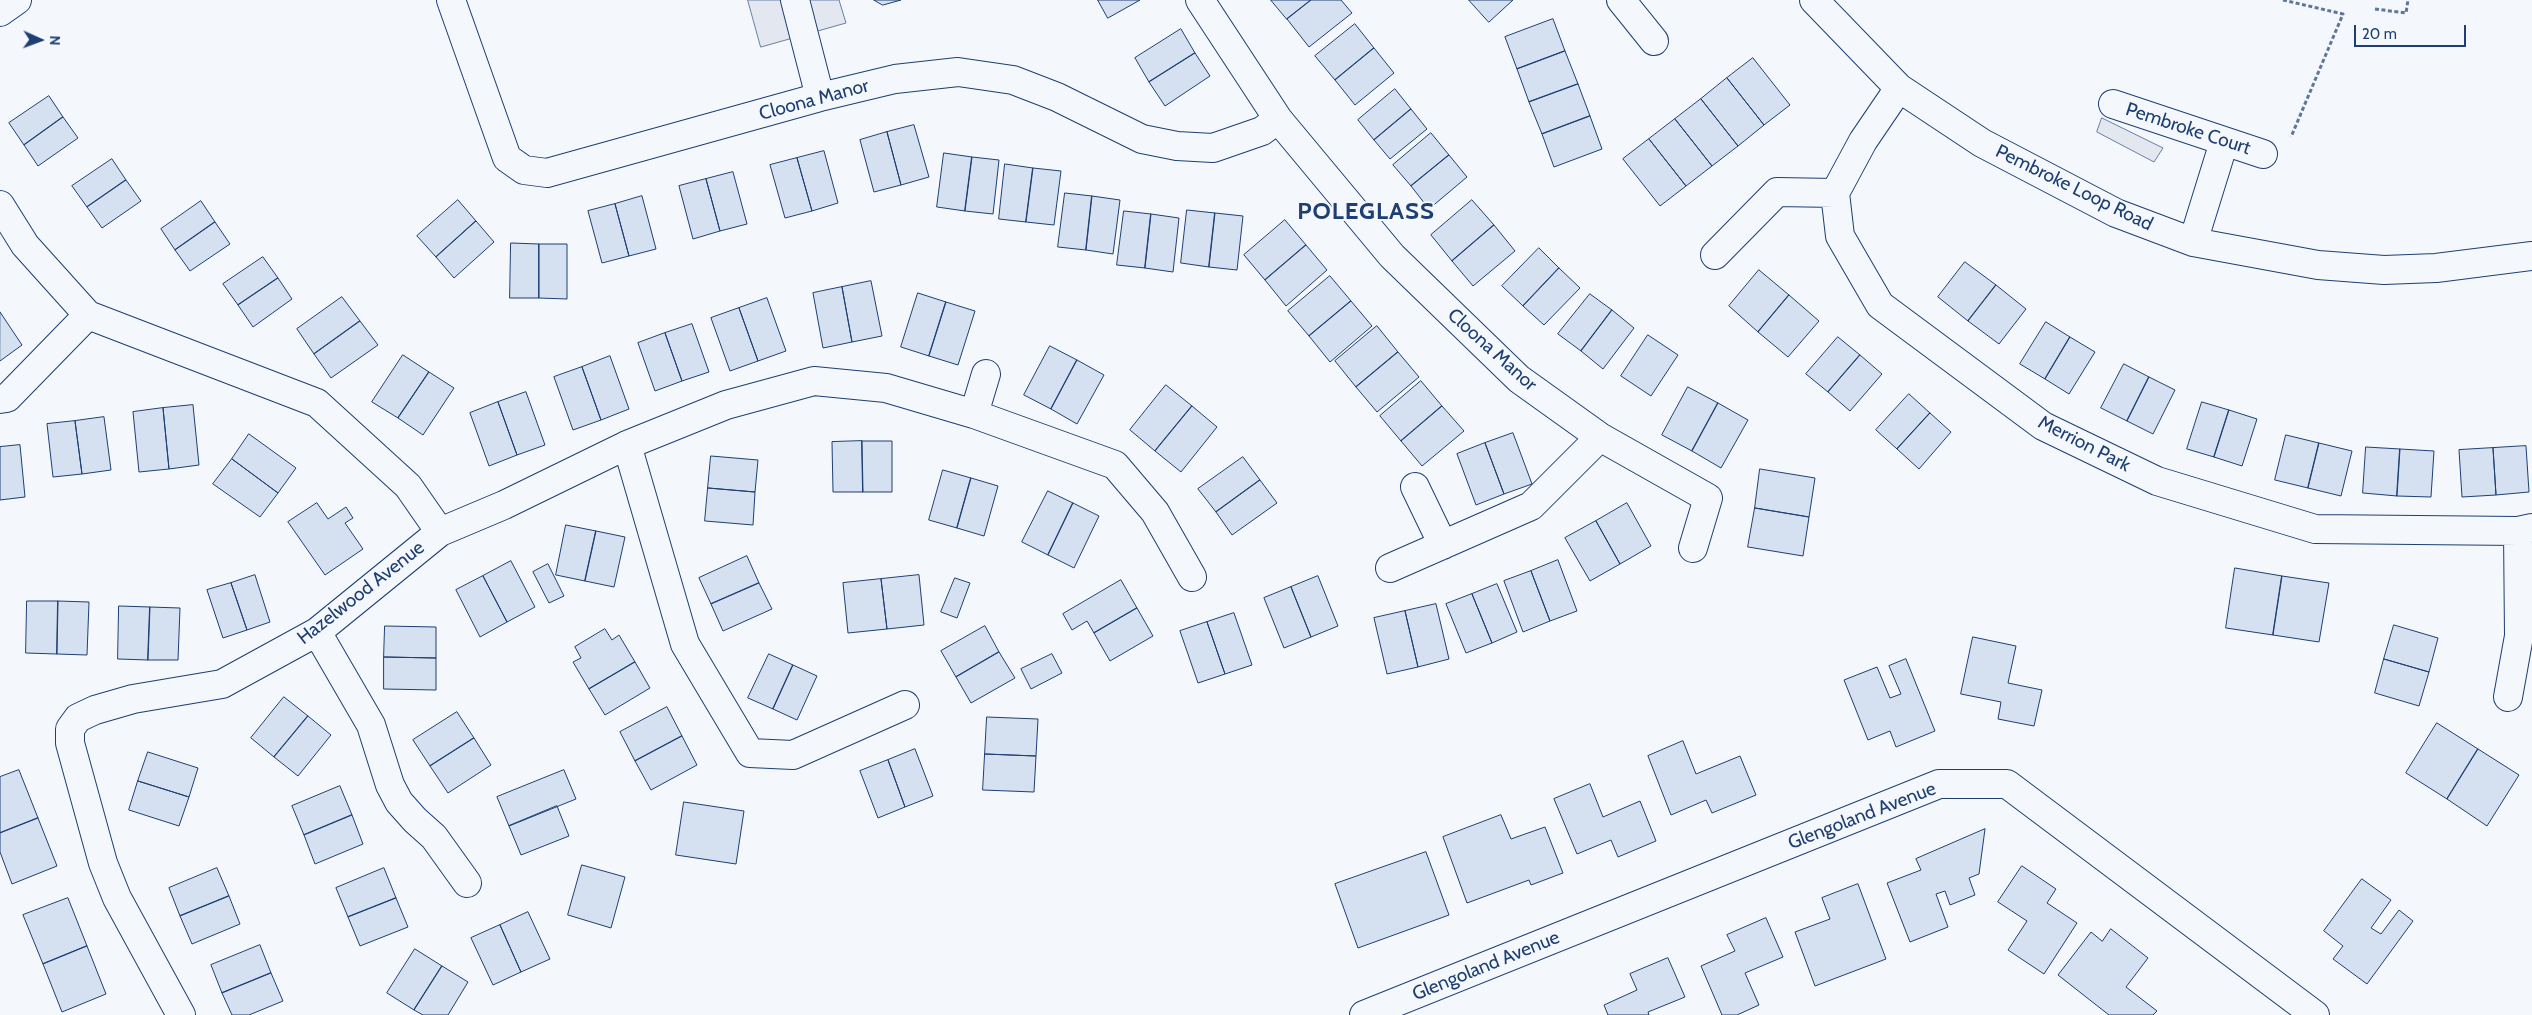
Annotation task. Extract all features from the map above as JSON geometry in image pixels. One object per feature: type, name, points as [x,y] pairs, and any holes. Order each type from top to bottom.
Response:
[{"type":"street","points":[[0,12],[17,0]]},
{"type":"street","name":"Cloona Manor","points":[[451,0],[507,158],[524,170],[547,173],[820,97],[895,79],[958,72],[1013,80],[1057,97],[1142,139],[1177,146],[1213,148],[1262,131],[1278,119]]},
{"type":"street","points":[[795,0],[820,97]]},
{"type":"street","name":"Cloona Manor","points":[[1200,0],[1278,119],[1392,256],[1519,379],[1600,437],[1708,498],[1693,548]]},
{"type":"street","points":[[1621,0],[1654,41]]},
{"type":"street","name":"Pembroke Loop Road","points":[[1814,0],[1899,88],[1982,143],[2116,212],[2193,242],[2318,265],[2384,270],[2436,268],[2532,256]]},
{"type":"street","points":[[1715,255],[1777,192],[1835,192],[1862,141],[1899,88]]},
{"type":"street","name":"Pembroke Court","points":[[2113,104],[2263,154]]},
{"type":"street","points":[[2193,242],[2224,142]]},
{"type":"street","name":"Merrion Park","points":[[1835,192],[1840,236],[1880,304],[2043,426],[2157,481],[2315,529],[2525,529]]},
{"type":"street","name":"Hazelwood Avenue","points":[[0,205],[25,245],[88,315],[317,402],[408,486],[440,532]]},
{"type":"street","points":[[0,399],[7,398],[88,315]]},
{"type":"street","points":[[974,414],[986,374]]},
{"type":"street","name":"Hazelwood Avenue","points":[[181,1015],[117,898],[103,863],[72,758],[70,729],[78,718],[95,710],[133,699],[222,684],[317,632],[440,532],[504,505],[627,445],[726,405],[814,381],[886,388],[974,414],[1115,464],[1155,512],[1192,576]]},
{"type":"street","points":[[1390,568],[1531,506],[1600,437]]},
{"type":"street","points":[[627,445],[685,644],[750,753],[793,755],[905,705]]},
{"type":"street","points":[[1415,487],[1443,545]]},
{"type":"street","points":[[2508,697],[2519,636],[2525,529]]},
{"type":"street","points":[[317,632],[371,725],[390,785],[399,802],[434,837],[467,883]]},
{"type":"street","name":"Glengoland Avenue","points":[[1364,1015],[1939,784],[2007,784],[2315,1015]]},
{"type":"path","points":[[2263,154],[2292,136],[2343,14],[2283,0]]},
{"type":"path","points":[[2375,9],[2406,13],[2408,0]]},
{"type":"shaded area","points":[[748,0],[839,0],[846,23],[761,47]]},
{"type":"shaded area","points":[[2102,118],[2163,148],[2154,162],[2097,132]]},
{"type":"building","points":[[874,0],[901,0],[883,5]]},
{"type":"building","points":[[1098,0],[1140,0],[1108,18]]},
{"type":"building","points":[[1271,0],[1311,0],[1287,19]]},
{"type":"building","points":[[1311,0],[1341,0],[1352,13],[1309,47],[1287,19]]},
{"type":"building","points":[[1469,0],[1513,0],[1489,22]]},
{"type":"building","points":[[1553,19],[1565,51],[1517,69],[1505,37]]},
{"type":"building","points":[[1355,24],[1374,48],[1335,80],[1315,56]]},
{"type":"building","points":[[1181,29],[1195,53],[1149,82],[1135,58]]},
{"type":"building","points":[[1374,48],[1394,73],[1355,105],[1335,80]]},
{"type":"building","points":[[1565,51],[1578,84],[1529,102],[1517,69]]},
{"type":"building","points":[[1195,53],[1210,76],[1165,106],[1149,82]]},
{"type":"building","points":[[1753,58],[1790,105],[1764,125],[1727,78]]},
{"type":"building","points":[[1727,78],[1764,125],[1738,146],[1701,99]]},
{"type":"building","points":[[1578,84],[1590,116],[1542,134],[1529,102]]},
{"type":"building","points":[[1395,89],[1411,109],[1374,140],[1358,120]]},
{"type":"building","points":[[49,96],[63,117],[24,145],[9,123]]},
{"type":"building","points":[[1701,99],[1738,146],[1712,166],[1675,119]]},
{"type":"building","points":[[1411,109],[1427,129],[1390,159],[1374,140]]},
{"type":"building","points":[[1590,116],[1602,149],[1554,167],[1542,134]]},
{"type":"building","points":[[63,117],[78,138],[38,166],[24,145]]},
{"type":"building","points":[[1675,119],[1712,166],[1686,186],[1649,139]]},
{"type":"building","points":[[914,125],[929,177],[901,185],[887,132]]},
{"type":"building","points":[[887,132],[901,185],[874,192],[860,140]]},
{"type":"building","points":[[1431,133],[1449,155],[1411,186],[1393,165]]},
{"type":"building","points":[[1649,139],[1686,186],[1660,206],[1623,159]]},
{"type":"building","points":[[824,151],[838,203],[812,211],[797,158]]},
{"type":"building","points":[[944,153],[972,157],[965,211],[937,207]]},
{"type":"building","points":[[1449,155],[1467,177],[1429,209],[1411,186]]},
{"type":"building","points":[[972,157],[999,160],[993,214],[965,211]]},
{"type":"building","points":[[797,158],[812,211],[785,218],[770,165]]},
{"type":"building","points":[[112,159],[126,180],[87,207],[72,186]]},
{"type":"building","points":[[1005,164],[1033,168],[1026,222],[999,219]]},
{"type":"building","points":[[1033,168],[1061,171],[1054,225],[1026,222]]},
{"type":"building","points":[[733,172],[747,224],[720,231],[706,179]]},
{"type":"building","points":[[706,179],[720,231],[693,239],[679,186]]},
{"type":"building","points":[[126,180],[141,201],[102,228],[87,207]]},
{"type":"building","points":[[1065,193],[1092,196],[1086,250],[1058,247]]},
{"type":"building","points":[[642,196],[656,249],[629,256],[615,204]]},
{"type":"building","points":[[1092,196],[1120,200],[1113,254],[1086,250]]},
{"type":"building","points":[[458,200],[476,221],[436,257],[417,236]]},
{"type":"building","points":[[1472,200],[1494,225],[1452,261],[1431,235]]},
{"type":"building","points":[[201,201],[215,222],[175,250],[161,229]]},
{"type":"building","points":[[615,204],[629,256],[602,263],[588,211]]},
{"type":"building","points":[[1187,210],[1215,213],[1209,267],[1181,263]]},
{"type":"building","points":[[1124,211],[1151,214],[1145,268],[1117,265]]},
{"type":"building","points":[[1215,213],[1243,216],[1237,270],[1209,267]]},
{"type":"building","points":[[1151,214],[1179,218],[1173,272],[1145,268]]},
{"type":"building","points":[[1285,220],[1306,245],[1265,280],[1244,255]]},
{"type":"building","points":[[476,221],[494,242],[454,278],[436,257]]},
{"type":"building","points":[[215,222],[230,244],[190,271],[175,250]]},
{"type":"building","points":[[1494,225],[1515,251],[1473,286],[1452,261]]},
{"type":"building","points":[[511,243],[539,244],[539,298],[510,298]]},
{"type":"building","points":[[539,244],[567,244],[567,299],[539,298]]},
{"type":"building","points":[[1306,245],[1327,270],[1286,306],[1265,280]]},
{"type":"building","points":[[1539,248],[1559,268],[1523,306],[1502,286]]},
{"type":"building","points":[[263,257],[278,278],[238,305],[223,284]]},
{"type":"building","points":[[1965,262],[1996,285],[1968,321],[1938,297]]},
{"type":"building","points":[[1559,268],[1580,288],[1544,325],[1523,306]]},
{"type":"building","points":[[1759,270],[1789,295],[1758,332],[1729,306]]},
{"type":"building","points":[[1330,276],[1351,301],[1309,336],[1288,311]]},
{"type":"building","points":[[278,278],[292,299],[253,327],[238,305]]},
{"type":"building","points":[[871,281],[882,336],[852,342],[842,287]]},
{"type":"building","points":[[1996,285],[2026,309],[1999,344],[1968,321]]},
{"type":"building","points":[[842,287],[852,342],[823,348],[813,293]]},
{"type":"building","points":[[918,293],[946,302],[929,356],[901,347]]},
{"type":"building","points":[[1590,294],[1612,310],[1581,351],[1558,334]]},
{"type":"building","points":[[1789,295],[1819,321],[1788,357],[1758,332]]},
{"type":"building","points":[[342,297],[360,321],[314,354],[297,329]]},
{"type":"building","points":[[767,298],[786,351],[758,361],[739,308]]},
{"type":"building","points":[[1351,301],[1372,326],[1330,362],[1309,336]]},
{"type":"building","points":[[946,302],[975,311],[958,365],[929,356]]},
{"type":"building","points":[[739,308],[758,361],[730,371],[711,318]]},
{"type":"building","points":[[1612,310],[1634,328],[1603,369],[1581,351]]},
{"type":"building","points":[[0,312],[22,345],[0,361]]},
{"type":"building","points":[[360,321],[378,345],[331,378],[314,354]]},
{"type":"building","points":[[2046,322],[2070,337],[2045,379],[2020,364]]},
{"type":"building","points":[[692,324],[709,372],[682,381],[665,333]]},
{"type":"building","points":[[1377,326],[1398,352],[1356,387],[1335,361]]},
{"type":"building","points":[[665,333],[682,381],[655,391],[638,343]]},
{"type":"building","points":[[1648,335],[1678,355],[1651,396],[1621,376]]},
{"type":"building","points":[[1838,337],[1860,355],[1828,392],[1806,374]]},
{"type":"building","points":[[2070,337],[2095,352],[2069,394],[2045,379]]},
{"type":"building","points":[[1050,346],[1077,360],[1051,409],[1024,395]]},
{"type":"building","points":[[1398,352],[1419,377],[1377,412],[1356,387]]},
{"type":"building","points":[[403,355],[429,372],[398,418],[372,402]]},
{"type":"building","points":[[1860,355],[1882,374],[1850,411],[1828,392]]},
{"type":"building","points":[[610,356],[629,409],[601,420],[582,367]]},
{"type":"building","points":[[1077,360],[1104,375],[1077,424],[1051,409]]},
{"type":"building","points":[[2124,364],[2149,377],[2127,421],[2101,408]]},
{"type":"building","points":[[582,367],[601,420],[573,430],[554,377]]},
{"type":"building","points":[[429,372],[454,388],[423,435],[398,418]]},
{"type":"building","points":[[2149,377],[2175,390],[2153,434],[2127,421]]},
{"type":"building","points":[[1421,381],[1442,406],[1401,441],[1380,416]]},
{"type":"building","points":[[1166,385],[1192,406],[1155,451],[1130,430]]},
{"type":"building","points":[[1688,387],[1718,403],[1692,451],[1662,435]]},
{"type":"building","points":[[526,392],[545,445],[517,455],[498,402]]},
{"type":"building","points":[[1909,394],[1930,413],[1897,449],[1876,430]]},
{"type":"building","points":[[498,402],[517,455],[489,466],[470,413]]},
{"type":"building","points":[[2202,402],[2229,410],[2214,457],[2187,449]]},
{"type":"building","points":[[1718,403],[1748,420],[1721,468],[1692,451]]},
{"type":"building","points":[[193,405],[199,465],[169,469],[163,408]]},
{"type":"building","points":[[1192,406],[1217,427],[1181,472],[1155,451]]},
{"type":"building","points":[[1442,406],[1464,431],[1422,466],[1401,441]]},
{"type":"building","points":[[163,408],[169,469],[139,472],[133,412]]},
{"type":"building","points":[[2229,410],[2257,419],[2242,466],[2214,457]]},
{"type":"building","points":[[1930,413],[1951,432],[1919,469],[1897,449]]},
{"type":"building","points":[[104,417],[111,470],[82,474],[75,421]]},
{"type":"building","points":[[75,421],[82,474],[53,477],[47,424]]},
{"type":"building","points":[[1513,433],[1532,484],[1504,494],[1485,443]]},
{"type":"building","points":[[249,434],[296,468],[278,493],[232,459]]},
{"type":"building","points":[[2286,435],[2319,443],[2308,488],[2275,480]]},
{"type":"building","points":[[862,441],[892,441],[892,492],[863,492]]},
{"type":"building","points":[[862,441],[863,492],[833,492],[832,442]]},
{"type":"building","points":[[1485,443],[1504,494],[1476,505],[1457,454]]},
{"type":"building","points":[[2319,443],[2352,451],[2341,496],[2308,488]]},
{"type":"building","points":[[20,445],[25,497],[0,500],[0,447]]},
{"type":"building","points":[[2526,446],[2529,492],[2496,495],[2493,448]]},
{"type":"building","points":[[2366,447],[2400,449],[2397,496],[2363,493]]},
{"type":"building","points":[[2493,448],[2496,495],[2462,497],[2459,450]]},
{"type":"building","points":[[2400,449],[2434,451],[2431,497],[2397,496]]},
{"type":"building","points":[[711,456],[758,460],[755,492],[708,488]]},
{"type":"building","points":[[1243,457],[1260,480],[1216,512],[1198,489]]},
{"type":"building","points":[[232,459],[278,493],[260,517],[213,484]]},
{"type":"building","points":[[1760,469],[1815,478],[1809,517],[1755,508]]},
{"type":"building","points":[[943,470],[971,478],[957,528],[929,520]]},
{"type":"building","points":[[971,478],[998,486],[984,536],[957,528]]},
{"type":"building","points":[[1260,480],[1277,503],[1232,535],[1216,512]]},
{"type":"building","points":[[708,488],[755,492],[753,525],[705,521]]},
{"type":"building","points":[[1048,491],[1073,503],[1048,555],[1022,542]]},
{"type":"building","points":[[317,503],[328,519],[346,507],[353,518],[345,523],[363,549],[325,575],[288,522]]},
{"type":"building","points":[[1073,503],[1099,516],[1074,568],[1048,555]]},
{"type":"building","points":[[1627,503],[1651,546],[1620,564],[1596,521]]},
{"type":"building","points":[[1755,508],[1809,517],[1803,556],[1748,547]]},
{"type":"building","points":[[1596,521],[1620,564],[1590,581],[1565,538]]},
{"type":"building","points":[[566,525],[596,531],[585,581],[556,575]]},
{"type":"building","points":[[596,531],[625,537],[614,587],[585,581]]},
{"type":"building","points":[[747,556],[759,583],[711,604],[699,578]]},
{"type":"building","points":[[1558,560],[1577,611],[1550,621],[1531,571]]},
{"type":"building","points":[[511,561],[535,607],[507,622],[483,576]]},
{"type":"building","points":[[548,564],[564,596],[549,603],[533,572]]},
{"type":"building","points":[[2235,568],[2282,576],[2273,635],[2226,628]]},
{"type":"building","points":[[1531,571],[1550,621],[1523,632],[1504,581]]},
{"type":"building","points":[[255,575],[270,622],[247,630],[231,583]]},
{"type":"building","points":[[919,575],[924,625],[887,629],[881,579]]},
{"type":"building","points":[[483,576],[507,622],[480,637],[456,590]]},
{"type":"building","points":[[1318,576],[1338,626],[1311,637],[1291,587]]},
{"type":"building","points":[[2282,576],[2329,583],[2319,642],[2273,635]]},
{"type":"building","points":[[955,578],[970,583],[957,618],[941,612]]},
{"type":"building","points":[[881,579],[887,629],[848,633],[843,583]]},
{"type":"building","points":[[1121,580],[1137,608],[1094,633],[1087,621],[1072,630],[1063,614]]},
{"type":"building","points":[[231,583],[247,630],[223,638],[207,590]]},
{"type":"building","points":[[759,583],[772,609],[723,631],[711,604]]},
{"type":"building","points":[[1497,584],[1517,632],[1492,643],[1472,594]]},
{"type":"building","points":[[1291,587],[1311,637],[1284,648],[1264,598]]},
{"type":"building","points":[[1472,594],[1492,643],[1466,653],[1446,604]]},
{"type":"building","points":[[27,601],[58,601],[57,654],[26,653]]},
{"type":"building","points":[[58,601],[89,602],[87,655],[57,654]]},
{"type":"building","points":[[1436,604],[1449,659],[1418,667],[1405,611]]},
{"type":"building","points":[[119,606],[150,607],[148,660],[118,659]]},
{"type":"building","points":[[150,607],[180,608],[178,660],[148,660]]},
{"type":"building","points":[[1137,608],[1153,636],[1110,661],[1094,633]]},
{"type":"building","points":[[1405,611],[1418,667],[1387,674],[1374,618]]},
{"type":"building","points":[[1234,613],[1252,665],[1225,674],[1207,622]]},
{"type":"building","points":[[1207,622],[1225,674],[1198,683],[1180,631]]},
{"type":"building","points":[[2394,625],[2438,638],[2429,672],[2384,659]]},
{"type":"building","points":[[385,626],[436,627],[436,658],[384,657]]},
{"type":"building","points":[[985,626],[999,652],[956,677],[941,651]]},
{"type":"building","points":[[605,629],[612,640],[619,635],[635,662],[589,689],[573,662],[581,658],[575,647]]},
{"type":"building","points":[[1973,637],[2016,646],[2008,683],[2042,690],[2034,726],[1998,719],[2001,702],[1961,694]]},
{"type":"building","points":[[999,652],[1015,678],[971,703],[956,677]]},
{"type":"building","points":[[769,654],[793,665],[773,709],[748,698]]},
{"type":"building","points":[[1052,654],[1062,673],[1031,689],[1021,669]]},
{"type":"building","points":[[384,657],[436,658],[436,690],[384,689]]},
{"type":"building","points":[[1906,659],[1935,731],[1896,747],[1890,731],[1868,740],[1844,680],[1877,667],[1890,698],[1901,694],[1889,666]]},
{"type":"building","points":[[2384,659],[2429,672],[2419,706],[2375,693]]},
{"type":"building","points":[[635,662],[650,688],[605,715],[589,689]]},
{"type":"building","points":[[793,665],[817,676],[797,720],[773,709]]},
{"type":"building","points":[[284,697],[308,716],[274,757],[251,738]]},
{"type":"building","points":[[667,707],[682,736],[635,761],[620,732]]},
{"type":"building","points":[[457,712],[474,738],[430,766],[413,740]]},
{"type":"building","points":[[308,716],[331,735],[298,776],[274,757]]},
{"type":"building","points":[[987,717],[1038,719],[1036,756],[985,754]]},
{"type":"building","points":[[2437,723],[2478,749],[2447,799],[2406,773]]},
{"type":"building","points":[[682,736],[697,765],[651,790],[635,761]]},
{"type":"building","points":[[474,738],[491,765],[448,793],[430,766]]},
{"type":"building","points":[[1683,741],[1696,774],[1740,756],[1756,795],[1712,813],[1706,800],[1671,815],[1648,756]]},
{"type":"building","points":[[915,749],[933,796],[905,807],[888,760]]},
{"type":"building","points":[[2478,749],[2519,775],[2487,826],[2447,799]]},
{"type":"building","points":[[148,752],[198,768],[189,797],[138,781]]},
{"type":"building","points":[[985,754],[1036,756],[1034,792],[983,790]]},
{"type":"building","points":[[888,760],[905,807],[878,818],[860,771]]},
{"type":"building","points":[[19,770],[38,818],[0,833],[0,777]]},
{"type":"building","points":[[564,770],[576,799],[509,826],[497,797]]},
{"type":"building","points":[[138,781],[189,797],[179,826],[129,810]]},
{"type":"building","points":[[1590,784],[1603,817],[1640,801],[1656,841],[1618,857],[1611,840],[1577,854],[1554,799]]},
{"type":"building","points":[[340,786],[352,815],[304,835],[292,806]]},
{"type":"building","points":[[684,802],[744,811],[736,864],[676,855]]},
{"type":"building","points":[[557,806],[569,836],[521,855],[509,826]]},
{"type":"building","points":[[352,815],[363,844],[315,864],[304,835]]},
{"type":"building","points":[[1501,815],[1511,839],[1545,827],[1563,873],[1531,885],[1529,880],[1467,903],[1443,837]]},
{"type":"building","points":[[38,818],[57,866],[12,884],[0,852],[0,833]]},
{"type":"building","points":[[1985,829],[1979,874],[1969,878],[1975,895],[1950,905],[1945,891],[1936,894],[1948,927],[1910,942],[1887,883],[1921,870],[1916,859]]},
{"type":"building","points":[[1426,852],[1449,915],[1358,948],[1335,884]]},
{"type":"building","points":[[582,865],[625,877],[611,928],[568,915]]},
{"type":"building","points":[[2022,866],[2056,889],[2047,903],[2077,923],[2044,974],[2008,950],[2027,921],[1998,902]]},
{"type":"building","points":[[217,868],[229,896],[180,916],[169,888]]},
{"type":"building","points":[[384,868],[396,898],[348,917],[336,888]]},
{"type":"building","points":[[2362,879],[2391,900],[2371,928],[2381,934],[2399,910],[2413,921],[2367,984],[2333,959],[2343,946],[2324,931]]},
{"type":"building","points":[[1858,884],[1886,959],[1815,986],[1795,932],[1830,919],[1822,898]]},
{"type":"building","points":[[229,896],[240,924],[192,944],[180,916]]},
{"type":"building","points":[[68,898],[87,946],[43,964],[23,915]]},
{"type":"building","points":[[396,898],[408,927],[360,946],[348,917]]},
{"type":"building","points":[[528,912],[550,959],[521,972],[500,925]]},
{"type":"building","points":[[1766,918],[1783,957],[1745,973],[1759,1005],[1737,1015],[1722,1015],[1701,966],[1735,951],[1727,935]]},
{"type":"building","points":[[500,925],[521,972],[493,985],[471,938]]},
{"type":"building","points":[[2111,929],[2148,958],[2126,987],[2157,1011],[2153,1015],[2109,1015],[2058,975],[2091,932],[2102,941]]},
{"type":"building","points":[[260,945],[271,973],[222,993],[211,965]]},
{"type":"building","points":[[87,946],[106,994],[62,1012],[43,964]]},
{"type":"building","points":[[415,949],[442,966],[414,1010],[387,993]]},
{"type":"building","points":[[1668,958],[1685,997],[1648,1012],[1649,1015],[1608,1015],[1604,1005],[1637,990],[1630,974]]},
{"type":"building","points":[[442,966],[468,982],[448,1015],[423,1015],[414,1010]]},
{"type":"building","points":[[271,973],[283,1001],[249,1015],[232,1015],[222,993]]},
{"type":"district","name":"POLEGLASS","points":[[1366,212]]}]
